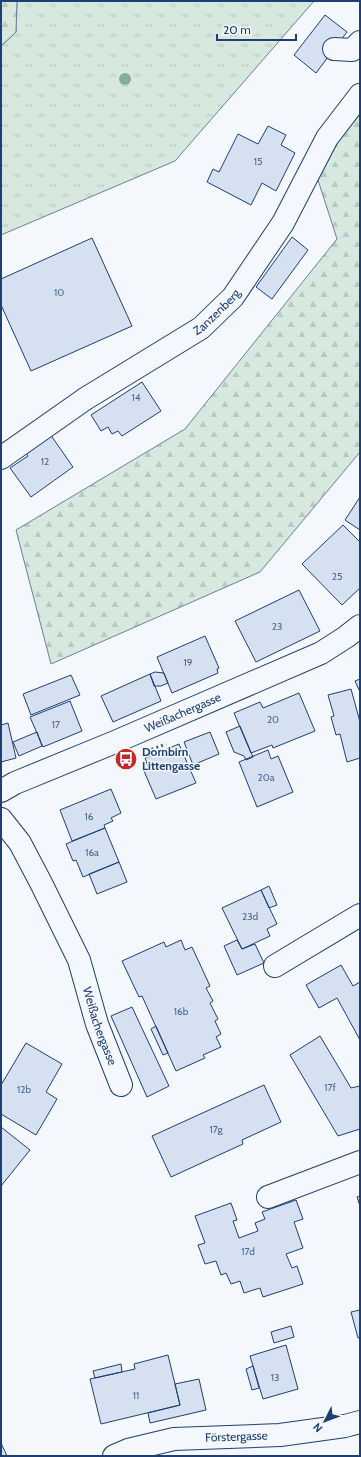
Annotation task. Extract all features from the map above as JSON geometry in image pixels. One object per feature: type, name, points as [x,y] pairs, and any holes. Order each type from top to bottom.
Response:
[{"type":"street","points":[[334,49],[352,50],[360,42]]},
{"type":"street","name":"Zanzenberg","points":[[1,458],[85,399],[201,328],[233,297],[283,223],[328,138],[360,95]]},
{"type":"street","name":"Weißachergasse","points":[[1,791],[15,783],[239,690],[321,653],[360,626]]},
{"type":"street","name":"Weißachergasse","points":[[1,819],[20,843],[79,960],[97,1024],[121,1086]]},
{"type":"street","points":[[275,966],[360,915]]},
{"type":"street","points":[[268,1197],[360,1162]]},
{"type":"street","name":"Förstergasse","points":[[114,1456],[128,1450],[174,1439],[280,1435],[345,1426],[360,1422]]},
{"type":"green space","points":[[1,1],[17,1],[16,32],[1,46]]},
{"type":"green space","points":[[17,1],[314,1],[175,161],[1,235],[1,46],[16,32]]},
{"type":"green space","points":[[360,100],[360,452],[260,572],[51,664],[16,530],[185,429],[337,239],[318,180]]},
{"type":"building","points":[[325,15],[347,32],[316,73],[294,55]]},
{"type":"building","points":[[268,126],[286,135],[281,145],[295,153],[276,191],[262,183],[251,205],[207,182],[213,169],[219,172],[238,134],[258,144]]},
{"type":"building","points":[[292,237],[308,250],[272,299],[256,287]]},
{"type":"building","points":[[92,238],[132,326],[31,371],[1,305],[1,279]]},
{"type":"building","points":[[142,382],[161,411],[122,436],[118,431],[112,434],[108,427],[101,431],[91,415]]},
{"type":"building","points":[[50,434],[73,467],[31,497],[10,468],[28,456],[25,452]]},
{"type":"building","points":[[360,497],[360,530],[345,520]]},
{"type":"building","points":[[343,525],[360,542],[360,588],[342,605],[302,564]]},
{"type":"building","points":[[299,590],[320,631],[256,662],[235,621]]},
{"type":"building","points":[[205,636],[219,668],[217,669],[218,673],[172,693],[157,657]]},
{"type":"building","points":[[155,672],[164,673],[168,683],[161,686],[154,686],[150,674]]},
{"type":"building","points":[[150,674],[161,701],[113,722],[101,696]]},
{"type":"building","points":[[71,675],[80,695],[31,715],[23,694]]},
{"type":"building","points":[[360,679],[360,692],[355,681]]},
{"type":"building","points":[[351,689],[360,722],[360,758],[347,762],[340,734],[336,735],[331,717],[334,716],[328,695]]},
{"type":"building","points":[[299,693],[315,731],[273,748],[272,745],[251,753],[234,713],[260,702],[263,708]]},
{"type":"building","points":[[70,701],[82,731],[43,747],[30,717]]},
{"type":"building","points":[[8,723],[16,758],[1,762],[1,725]]},
{"type":"building","points":[[240,726],[253,757],[246,760],[244,756],[234,752],[226,732]]},
{"type":"building","points":[[37,732],[42,746],[19,756],[13,742]]},
{"type":"building","points":[[210,732],[219,754],[193,765],[184,742]]},
{"type":"building","points":[[179,744],[196,783],[156,799],[144,771],[149,769],[145,758]]},
{"type":"building","points":[[268,750],[271,759],[278,756],[293,792],[257,807],[239,762]]},
{"type":"building","points":[[111,789],[121,813],[111,818],[113,821],[104,825],[105,828],[72,841],[60,810]]},
{"type":"building","points":[[105,828],[119,862],[83,877],[76,860],[73,861],[66,844]]},
{"type":"building","points":[[119,862],[127,882],[97,894],[89,874]]},
{"type":"building","points":[[269,886],[277,905],[269,908],[261,890]]},
{"type":"building","points":[[261,890],[277,924],[267,929],[270,936],[242,949],[222,908]]},
{"type":"building","points":[[181,940],[185,950],[192,947],[210,986],[206,988],[213,1001],[210,1003],[218,1019],[215,1021],[221,1034],[216,1037],[221,1047],[203,1055],[205,1058],[176,1071],[142,996],[139,997],[122,961],[164,942],[166,947]]},
{"type":"building","points":[[237,940],[242,949],[255,944],[264,963],[237,975],[224,946]]},
{"type":"building","points":[[341,965],[353,986],[360,982],[360,1040],[337,998],[319,1008],[306,985]]},
{"type":"building","points":[[132,1007],[169,1086],[147,1097],[111,1016]]},
{"type":"building","points":[[156,1026],[168,1053],[163,1055],[151,1029]]},
{"type":"building","points":[[320,1036],[351,1088],[360,1086],[360,1129],[338,1136],[290,1055]]},
{"type":"building","points":[[26,1043],[62,1064],[46,1092],[57,1099],[36,1135],[1,1114],[1,1085]]},
{"type":"building","points":[[264,1085],[281,1122],[242,1140],[243,1144],[171,1177],[152,1136]]},
{"type":"building","points":[[1,1127],[30,1150],[1,1186]]},
{"type":"building","points":[[360,1196],[360,1206],[357,1197]]},
{"type":"building","points":[[296,1200],[303,1219],[294,1222],[303,1248],[286,1254],[292,1268],[297,1266],[303,1284],[263,1297],[260,1288],[244,1293],[240,1281],[231,1284],[226,1273],[221,1275],[216,1261],[205,1264],[198,1245],[205,1243],[195,1216],[231,1203],[237,1220],[233,1221],[239,1238],[258,1231],[255,1223],[265,1219],[262,1212]]},
{"type":"building","points":[[360,1310],[360,1337],[358,1338],[351,1312]]},
{"type":"building","points":[[291,1326],[294,1337],[274,1343],[271,1332]]},
{"type":"building","points":[[286,1345],[298,1389],[263,1399],[250,1356]]},
{"type":"building","points":[[168,1355],[180,1405],[101,1424],[90,1379],[135,1369],[134,1364]]},
{"type":"building","points":[[121,1364],[122,1372],[95,1378],[93,1371]]},
{"type":"building","points":[[253,1366],[259,1388],[252,1390],[246,1369]]},
{"type":"building","points":[[199,1379],[206,1410],[150,1423],[148,1413],[180,1405],[175,1384]]},
{"type":"building","points":[[1,1443],[7,1456],[1,1456]]},
{"type":"hedge","points":[[147,751],[166,744]]},
{"type":"place","name":"Dornbirn Littengasse","points":[[126,759]]}]
